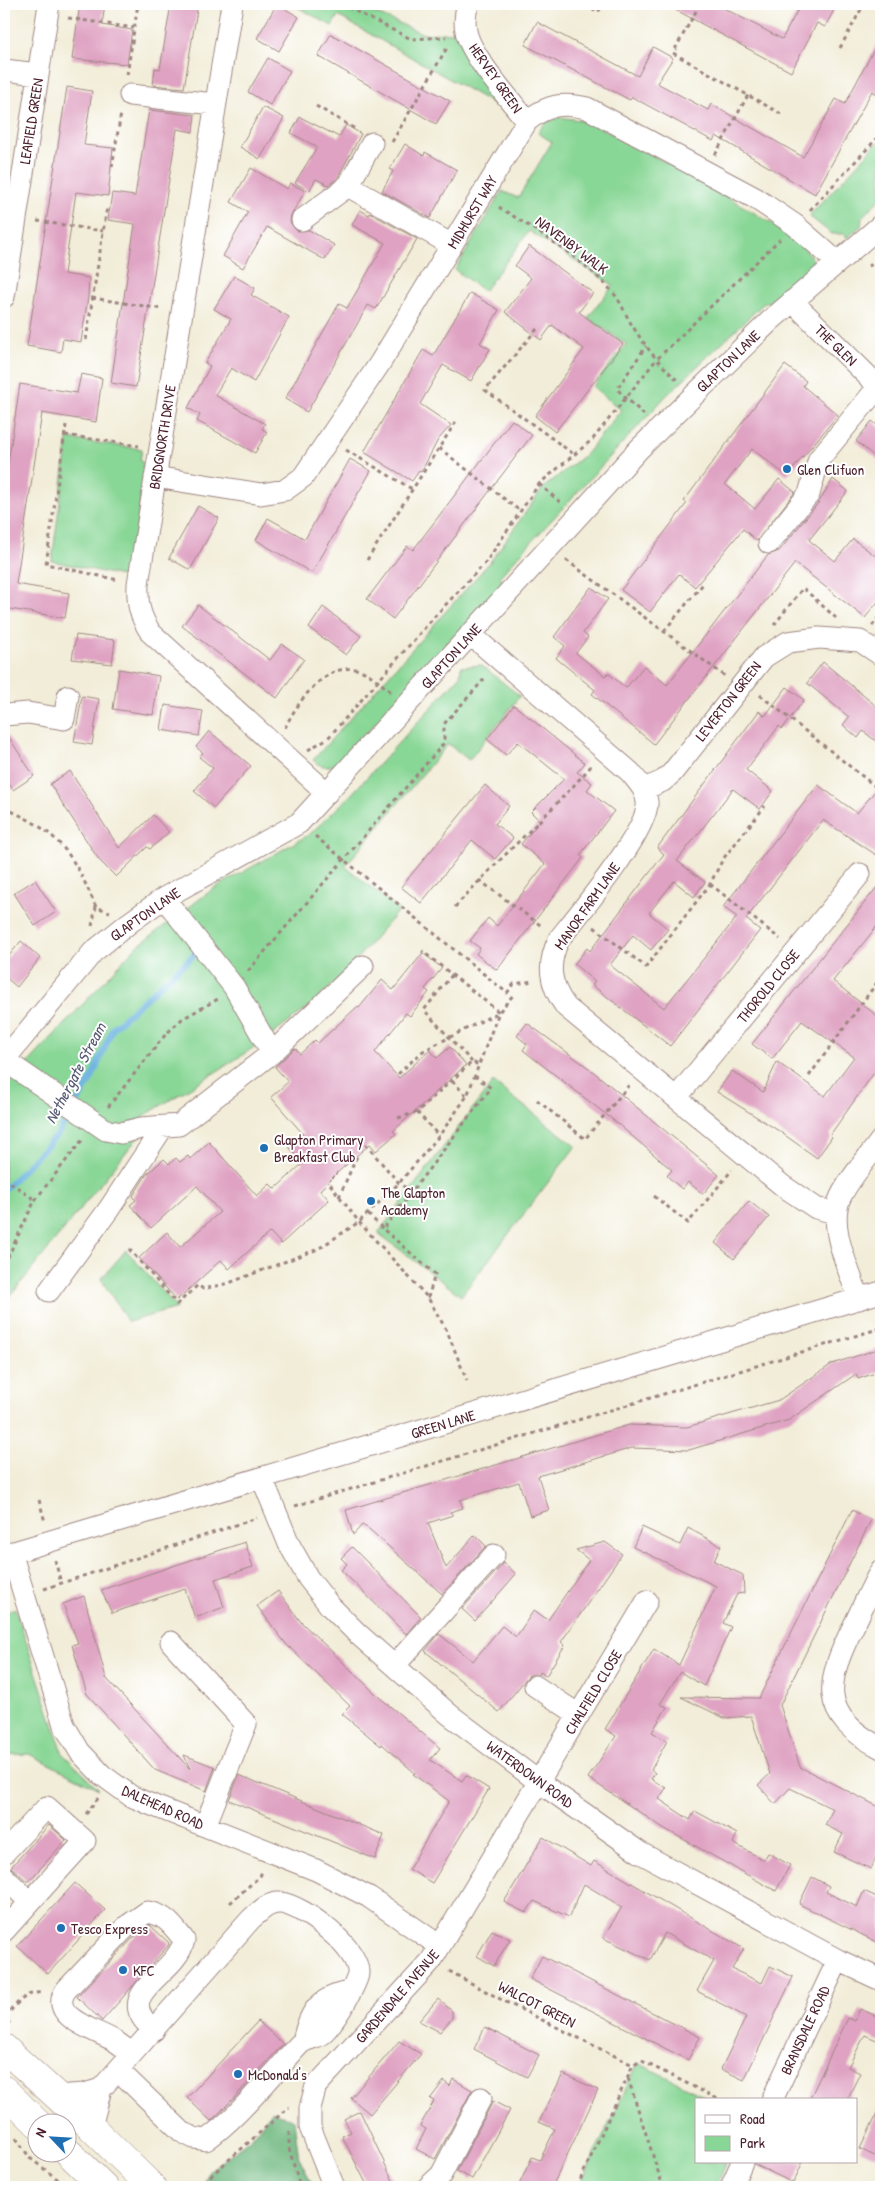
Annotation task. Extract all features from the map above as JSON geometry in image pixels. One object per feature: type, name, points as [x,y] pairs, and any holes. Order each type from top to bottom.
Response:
[{"type":"highway","points":[[4,2048],[91,2127],[152,2187]]},
{"type":"highway","points":[[4,2090],[28,2114]]},
{"type":"highway","points":[[78,2162],[104,2187]]},
{"type":"street","name":"BRIDGNORTH DRIVE","points":[[232,4],[138,584],[137,602],[142,619],[151,633],[327,794]]},
{"type":"street","name":"HERVEY GREEN","points":[[468,4],[465,13],[466,32],[475,52],[527,121]]},
{"type":"street","name":"LEAFIELD GREEN","points":[[4,297],[48,9]]},
{"type":"street","points":[[4,70],[38,74]]},
{"type":"street","points":[[130,95],[215,104]]},
{"type":"street","name":"MIDHURST WAY","points":[[155,477],[261,494],[285,490],[302,477],[380,363],[527,121],[542,110],[557,104],[572,104],[587,108],[755,198],[795,225],[837,262]]},
{"type":"street","points":[[302,220],[348,186],[375,142]]},
{"type":"street","points":[[348,186],[452,245]]},
{"type":"street","name":"GLAPTON LANE","points":[[4,1060],[93,952],[129,923],[164,898],[299,823],[549,547],[692,394],[792,301],[881,225]]},
{"type":"street","name":"THE GLEN","points":[[792,301],[880,387]]},
{"type":"street","points":[[769,543],[809,494],[819,459],[880,387]]},
{"type":"street","points":[[470,634],[630,772],[644,789]]},
{"type":"street","name":"LEVERTON GREEN","points":[[644,789],[663,780],[672,773],[764,657],[788,642],[819,638],[860,641],[881,655]]},
{"type":"street","points":[[4,715],[28,713],[64,719],[68,696]]},
{"type":"street","name":"MANOR FARM LANE","points":[[551,978],[550,965],[559,940],[621,858],[642,821],[648,803],[644,789]]},
{"type":"street","name":"THOROLD CLOSE","points":[[676,1098],[860,874]]},
{"type":"street","points":[[164,898],[234,987],[272,1053]]},
{"type":"street","points":[[4,1060],[106,1130],[121,1133],[141,1128],[179,1126],[272,1053],[364,966]]},
{"type":"street","points":[[551,978],[559,997],[566,1006],[642,1070],[783,1186],[816,1208],[835,1213]]},
{"type":"street","points":[[49,1292],[109,1209],[163,1127]]},
{"type":"street","points":[[860,1299],[836,1229],[835,1213],[840,1196],[881,1140]]},
{"type":"street","name":"GREEN LANE","points":[[8,1554],[881,1292]]},
{"type":"street","name":"WATERDOWN ROAD","points":[[262,1478],[289,1544],[308,1578],[330,1606],[450,1715],[539,1782],[639,1852],[838,1960],[881,1980]]},
{"type":"street","name":"DALEHEAD ROAD","points":[[8,1554],[64,1725],[80,1752],[111,1783],[131,1796],[316,1870],[351,1887],[436,1954]]},
{"type":"street","points":[[394,1666],[494,1555]]},
{"type":"street","points":[[881,1570],[837,1660],[832,1686],[835,1707],[847,1726],[881,1748]]},
{"type":"street","name":"CHALFIELD CLOSE","points":[[539,1782],[647,1601]]},
{"type":"street","points":[[171,1642],[246,1724],[205,1826]]},
{"type":"street","points":[[535,1686],[579,1715]]},
{"type":"street","name":"GARDENDALE AVENUE","points":[[334,2187],[310,2127],[310,2108],[316,2086],[436,1954],[539,1782]]},
{"type":"street","points":[[4,1853],[46,1807],[85,1840],[4,1931]]},
{"type":"street","points":[[4,1877],[30,1902]]},
{"type":"street","points":[[91,2127],[101,2089],[125,2062],[154,2030],[251,1919],[268,1905],[280,1903],[305,1912],[343,1943],[353,1955],[358,1966],[358,1976],[350,1992],[331,1995],[320,2006],[307,2021],[303,2042],[224,2127],[206,2140],[194,2138],[182,2132],[125,2062],[114,2040],[74,2020],[62,2008],[61,1998],[66,1990],[132,1922],[147,1912],[158,1914],[170,1922],[184,1940],[182,1950],[143,1993],[136,2004],[138,2013],[154,2030]]},
{"type":"street","name":"BRANSDALE ROAD","points":[[773,2098],[838,1960]]},
{"type":"street","points":[[56,2096],[84,2094],[101,2089]]},
{"type":"street","points":[[428,2187],[441,2175],[481,2098]]},
{"type":"street","points":[[731,2187],[741,2164]]},
{"type":"path","points":[[316,106],[375,142],[453,37],[411,39],[341,4]]},
{"type":"path","points":[[585,4],[598,12],[603,4]]},
{"type":"path","points":[[700,4],[673,53],[782,115]]},
{"type":"path","points":[[840,48],[864,4]]},
{"type":"path","points":[[48,9],[134,28]]},
{"type":"path","points":[[706,171],[748,95]]},
{"type":"path","points":[[290,760],[328,738],[436,614],[486,562],[539,484],[593,439],[656,360],[795,225],[881,134]]},
{"type":"path","name":"NAVENBY WALK","points":[[482,195],[560,247],[596,275],[616,297],[656,360],[692,394]]},
{"type":"path","points":[[86,340],[107,207]]},
{"type":"path","points":[[16,218],[103,231]]},
{"type":"path","points":[[92,298],[182,312]]},
{"type":"path","points":[[537,329],[485,390],[575,455]]},
{"type":"path","points":[[626,398],[617,389],[646,346]]},
{"type":"path","points":[[367,560],[457,420]]},
{"type":"path","points":[[66,425],[46,564],[138,584]]},
{"type":"path","points":[[65,435],[160,448]]},
{"type":"path","points":[[328,440],[412,489]]},
{"type":"path","points":[[439,448],[520,511]]},
{"type":"path","points":[[539,484],[577,517]]},
{"type":"path","points":[[549,547],[731,680],[752,688],[881,791]]},
{"type":"path","points":[[664,631],[703,584]]},
{"type":"path","points":[[4,1265],[35,1200],[91,1120],[166,1034],[182,1019],[229,992],[234,987],[444,744],[444,724],[501,660]]},
{"type":"path","points":[[274,745],[311,686],[342,670],[355,669],[368,674],[407,705]]},
{"type":"path","points":[[456,907],[479,880],[574,786],[604,750]]},
{"type":"path","points":[[578,915],[646,967],[710,884],[723,859],[765,806]]},
{"type":"path","points":[[4,808],[29,819],[58,841],[79,868],[96,907],[124,917],[129,923]]},
{"type":"path","points":[[299,823],[507,992],[514,984],[551,978]]},
{"type":"path","points":[[479,880],[559,940]]},
{"type":"path","points":[[710,884],[796,952]]},
{"type":"path","points":[[422,951],[498,1012]]},
{"type":"path","points":[[452,975],[424,1010],[472,1062],[480,1065]]},
{"type":"path","points":[[809,1076],[881,976]]},
{"type":"path","points":[[398,1074],[423,1051],[498,1012],[514,994]]},
{"type":"path","points":[[129,1249],[176,1304],[198,1285],[203,1290],[229,1283],[318,1248],[360,1222],[399,1183],[439,1136],[467,1096],[498,1012]]},
{"type":"path","points":[[398,1118],[417,1112],[472,1062]]},
{"type":"path","points":[[537,1100],[585,1139],[642,1070]]},
{"type":"path","points":[[383,1229],[492,1088],[475,1076]]},
{"type":"path","points":[[452,1081],[467,1096]]},
{"type":"path","points":[[417,1112],[439,1136]]},
{"type":"path","points":[[360,1138],[399,1183],[411,1192]]},
{"type":"path","points":[[654,1196],[688,1223],[745,1155]]},
{"type":"path","points":[[340,1197],[357,1156]]},
{"type":"path","points":[[4,1178],[35,1200]]},
{"type":"path","points":[[330,1184],[360,1222],[428,1298],[447,1331],[467,1381]]},
{"type":"path","points":[[368,1214],[435,1274],[428,1298]]},
{"type":"path","points":[[294,1506],[881,1328]]},
{"type":"path","points":[[35,1592],[264,1515]]},
{"type":"path","points":[[73,1830],[111,1783]]},
{"type":"path","points":[[230,1903],[260,1876],[271,1852]]},
{"type":"path","name":"WALCOT GREEN","points":[[436,1954],[502,2000],[633,2065],[642,2061],[716,2098]]},
{"type":"path","points":[[5,2017],[26,1996],[34,1992],[61,1998]]},
{"type":"path","points":[[577,2187],[633,2065]]},
{"type":"path","points":[[628,2078],[662,2187]]},
{"type":"path","points":[[198,2187],[273,2120],[316,2086]]},
{"type":"path","points":[[13,2133],[24,2152],[68,2187]]},
{"type":"green space","points":[[292,4],[354,4],[424,34],[460,32],[472,64],[499,107],[338,16],[332,26]]},
{"type":"green space","points":[[559,117],[587,121],[703,182],[784,231],[806,250],[813,260],[811,268],[771,301],[763,304],[666,396],[500,576],[504,584],[339,763],[332,766],[319,765],[313,760],[490,562],[543,488],[587,453],[621,410],[593,387],[626,344],[588,318],[613,285],[529,231],[484,291],[455,270],[502,191],[518,198],[552,142],[538,133],[544,124]]},
{"type":"green space","points":[[881,139],[881,198],[862,217],[861,226],[847,238],[845,234],[832,234],[809,216]]},
{"type":"green space","points":[[68,439],[142,449],[140,461],[145,464],[130,578],[52,561]]},
{"type":"green space","points":[[481,665],[520,696],[469,760],[448,744],[345,866],[399,910],[341,976],[302,1012],[245,1053],[144,1116],[139,1136],[4,1304],[4,1089],[135,948],[213,889],[310,834],[348,798],[460,676],[461,667]]},
{"type":"green space","points":[[493,1082],[576,1146],[461,1296],[378,1233]]},
{"type":"green space","points":[[126,1250],[177,1308],[128,1322],[101,1279]]},
{"type":"green space","points":[[15,1608],[63,1754],[99,1789],[29,1754],[4,1755],[4,1610],[5,1612]]},
{"type":"green space","points":[[638,2063],[709,2098],[695,2098],[695,2164],[725,2164],[715,2187],[579,2187]]},
{"type":"green space","points":[[272,2111],[294,2120],[299,2158],[314,2187],[203,2187],[209,2171],[252,2137]]},
{"type":"building","points":[[80,4],[105,4],[102,25],[132,30],[127,64],[72,59]]},
{"type":"building","points":[[171,4],[198,4],[184,88],[153,85],[155,68],[160,69]]},
{"type":"building","points":[[277,4],[299,17],[279,51],[257,38]]},
{"type":"building","points":[[665,4],[716,4],[782,39],[801,4],[823,4],[834,10],[825,27],[817,23],[791,72]]},
{"type":"building","points":[[537,22],[638,76],[653,47],[673,58],[657,83],[708,110],[711,104],[803,157],[836,99],[845,104],[881,36],[881,96],[872,91],[815,194],[716,136],[713,141],[632,97],[630,100],[525,45]]},
{"type":"building","points":[[331,34],[450,101],[436,124],[318,56]]},
{"type":"building","points":[[268,58],[290,71],[270,105],[248,92]]},
{"type":"building","points":[[67,87],[92,91],[84,145],[113,148],[108,196],[76,192],[64,274],[89,278],[88,297],[81,342],[63,339],[61,352],[27,346]]},
{"type":"building","points":[[263,107],[284,118],[260,159],[240,147]]},
{"type":"building","points":[[149,110],[195,115],[193,132],[177,129],[136,387],[111,383],[135,224],[108,220],[112,193],[135,196]]},
{"type":"building","points":[[300,117],[339,137],[346,125],[361,134],[337,179],[328,185],[316,179],[309,191],[295,183],[317,147],[291,133]]},
{"type":"building","points":[[405,144],[424,156],[425,152],[457,170],[430,218],[382,191],[393,171],[390,169]]},
{"type":"building","points":[[251,168],[287,189],[290,183],[305,191],[291,215],[290,222],[297,231],[309,230],[334,245],[325,260],[267,227],[243,268],[223,256],[248,212],[231,202]]},
{"type":"building","points":[[360,210],[369,215],[370,213],[417,239],[376,309],[368,305],[307,412],[285,399],[339,304],[347,308],[385,243],[352,225]]},
{"type":"building","points":[[529,246],[593,293],[579,312],[623,344],[555,432],[535,416],[584,349],[552,325],[541,340],[505,312],[531,278],[515,266]]},
{"type":"building","points":[[234,276],[255,288],[251,295],[289,317],[254,382],[231,368],[215,395],[265,424],[262,429],[267,432],[255,453],[197,421],[200,415],[188,408],[210,366],[205,363],[231,319],[214,309]]},
{"type":"building","points":[[470,293],[499,310],[480,343],[490,349],[471,381],[443,365],[434,380],[420,404],[451,425],[438,440],[421,472],[419,471],[412,481],[364,452],[423,350],[433,356]]},
{"type":"building","points":[[785,365],[806,381],[803,386],[838,415],[787,476],[752,449],[725,484],[755,509],[779,479],[795,492],[757,541],[743,529],[695,587],[679,574],[650,612],[621,590],[687,503],[684,501]]},
{"type":"building","points":[[81,374],[102,378],[96,422],[42,413],[16,584],[69,593],[65,618],[4,608],[4,490],[20,384],[77,393]]},
{"type":"building","points":[[512,420],[532,435],[393,619],[367,599],[407,546],[413,550]]},
{"type":"building","points":[[872,421],[881,428],[881,462],[856,441]]},
{"type":"building","points":[[350,459],[371,471],[312,573],[256,540],[268,518],[305,539]]},
{"type":"building","points":[[833,479],[848,491],[809,540],[835,561],[853,539],[881,560],[881,598],[865,618],[795,563],[654,744],[592,694],[595,690],[556,658],[565,646],[554,637],[591,587],[608,599],[583,633],[588,637],[576,653],[605,676],[608,673],[626,688],[644,666],[667,685],[768,555],[779,551],[819,502]]},
{"type":"building","points":[[198,506],[219,518],[190,570],[169,558]]},
{"type":"building","points":[[198,605],[270,660],[282,644],[304,659],[277,698],[182,626]]},
{"type":"building","points":[[323,607],[361,636],[346,655],[309,628]]},
{"type":"building","points":[[76,635],[115,640],[112,664],[72,659]]},
{"type":"building","points":[[823,662],[881,710],[881,745],[863,731],[858,738],[843,725],[849,717],[807,683]]},
{"type":"building","points":[[119,669],[159,676],[153,715],[113,709]]},
{"type":"building","points":[[787,687],[804,700],[782,729],[779,726],[746,770],[773,791],[760,809],[733,789],[677,861],[705,882],[694,897],[674,881],[649,913],[668,929],[651,950],[633,935],[610,965],[664,1008],[737,917],[723,907],[818,785],[857,813],[881,784],[881,858],[823,820],[746,919],[760,930],[670,1046],[592,985],[595,982],[574,964],[587,948],[590,951],[664,854],[657,848],[759,711],[765,716]]},
{"type":"building","points":[[82,696],[99,699],[92,745],[74,742]]},
{"type":"building","points":[[165,705],[203,711],[199,736],[161,730]]},
{"type":"building","points":[[514,705],[585,763],[577,772],[592,783],[587,790],[614,811],[580,855],[583,858],[497,970],[476,954],[480,948],[470,941],[488,918],[497,926],[545,864],[521,844],[540,821],[531,812],[564,779],[518,742],[506,755],[487,739]]},
{"type":"building","points":[[4,730],[34,776],[13,790],[4,776]]},
{"type":"building","points":[[209,731],[251,766],[214,808],[194,791],[213,768],[199,757],[203,753],[196,747]]},
{"type":"building","points":[[70,771],[119,848],[153,815],[169,832],[150,849],[147,847],[116,877],[99,860],[50,784]]},
{"type":"building","points":[[485,785],[509,806],[495,824],[513,838],[495,859],[472,840],[421,903],[401,887]]},
{"type":"building","points":[[35,880],[56,912],[35,926],[14,893]]},
{"type":"building","points":[[881,882],[881,921],[833,981],[881,1019],[881,1063],[830,1135],[832,1137],[817,1158],[779,1131],[717,1092],[732,1071],[763,1092],[777,1062],[825,1096],[854,1057],[802,1021],[772,1059],[752,1044]]},
{"type":"building","points":[[21,941],[40,958],[17,987],[4,976],[4,962]]},
{"type":"building","points":[[423,953],[442,968],[425,989],[429,992],[410,1016],[406,1013],[375,1052],[399,1078],[430,1050],[437,1058],[450,1047],[466,1065],[393,1131],[396,1134],[376,1151],[370,1144],[338,1172],[320,1190],[329,1200],[281,1244],[270,1232],[229,1269],[221,1260],[177,1300],[139,1258],[167,1232],[180,1247],[220,1212],[197,1186],[151,1228],[130,1205],[136,1200],[133,1196],[147,1174],[164,1159],[169,1164],[176,1158],[180,1162],[188,1156],[190,1159],[209,1142],[257,1196],[270,1184],[275,1189],[303,1163],[289,1147],[303,1134],[271,1097],[288,1082],[275,1067],[295,1048],[300,1054],[315,1040],[318,1043],[357,1007],[359,1008],[382,980],[393,990]]},
{"type":"building","points":[[527,1023],[590,1069],[719,1175],[703,1194],[688,1182],[682,1189],[667,1176],[672,1170],[612,1119],[523,1050],[527,1044],[517,1036]]},
{"type":"building","points":[[749,1201],[769,1217],[734,1259],[715,1243]]},
{"type":"building","points":[[881,1348],[881,1371],[858,1379],[856,1374],[789,1420],[689,1450],[632,1448],[538,1476],[549,1510],[530,1516],[519,1482],[460,1500],[463,1508],[450,1512],[453,1515],[428,1523],[446,1568],[475,1535],[486,1546],[442,1594],[369,1529],[362,1525],[353,1535],[346,1510],[629,1425],[687,1427],[779,1400],[832,1364]]},
{"type":"building","points":[[852,1510],[871,1520],[780,1705],[800,1767],[881,1808],[881,1846],[871,1869],[834,1852],[843,1834],[825,1825],[833,1809],[790,1788],[775,1804],[758,1785],[770,1774],[751,1716],[724,1718],[681,1697],[759,1698]]},
{"type":"building","points":[[642,1527],[680,1545],[688,1528],[721,1546],[714,1561],[743,1575],[744,1593],[737,1594],[723,1623],[731,1627],[704,1686],[680,1672],[660,1704],[667,1707],[652,1732],[667,1741],[651,1770],[655,1773],[651,1779],[666,1788],[659,1799],[690,1820],[695,1811],[737,1834],[733,1843],[764,1860],[768,1853],[790,1865],[776,1891],[665,1829],[588,1778],[616,1736],[605,1729],[654,1649],[679,1665],[716,1586],[633,1547]]},
{"type":"building","points":[[245,1542],[253,1567],[215,1579],[224,1607],[195,1618],[185,1589],[112,1613],[101,1590]]},
{"type":"building","points":[[605,1542],[622,1554],[561,1642],[565,1645],[546,1676],[540,1672],[539,1675],[529,1675],[499,1712],[425,1651],[439,1634],[473,1661],[502,1626],[516,1637],[534,1610],[548,1620],[589,1560],[576,1550]]},
{"type":"building","points":[[352,1547],[421,1617],[406,1634],[341,1570],[347,1564],[341,1558]]},
{"type":"building","points":[[504,1563],[516,1574],[475,1621],[462,1609]]},
{"type":"building","points":[[278,1591],[301,1622],[379,1697],[440,1748],[430,1760],[462,1781],[466,1775],[489,1789],[432,1883],[409,1869],[449,1801],[413,1774],[415,1773],[382,1744],[381,1746],[342,1714],[350,1706],[287,1645],[257,1606]]},
{"type":"building","points":[[84,1596],[106,1678],[190,1769],[184,1755],[215,1767],[206,1791],[155,1770],[87,1694],[72,1645],[78,1643],[63,1604]]},
{"type":"building","points":[[239,1775],[384,1835],[375,1859],[229,1800]]},
{"type":"building","points":[[49,1825],[66,1840],[28,1882],[11,1867]]},
{"type":"building","points":[[543,1837],[591,1866],[594,1861],[744,1949],[732,1969],[762,1983],[770,1966],[793,1977],[744,2080],[721,2069],[746,2017],[697,1991],[714,1961],[665,1933],[650,1960],[603,1938],[622,1907],[584,1884],[569,1917],[534,1901],[526,1913],[504,1902]]},
{"type":"building","points":[[812,1877],[829,1886],[826,1892],[857,1907],[864,1891],[881,1899],[881,1944],[799,1904]]},
{"type":"building","name":"Tesco Express","points":[[75,1883],[105,1910],[48,1974],[17,1946]]},
{"type":"building","name":"KFC","points":[[150,1925],[169,1943],[168,1946],[102,2021],[77,1997],[135,1936]]},
{"type":"building","points":[[492,1930],[510,1939],[494,1966],[477,1956]]},
{"type":"building","points":[[542,1956],[700,2037],[688,2060],[530,1979]]},
{"type":"building","points":[[438,1999],[452,2011],[452,2018],[440,2032],[419,2021]]},
{"type":"building","points":[[860,2009],[881,2018],[881,2042],[865,2035],[848,2067],[860,2073],[848,2098],[810,2098],[848,2018],[855,2021]]},
{"type":"building","name":"McDonald's","points":[[258,2021],[283,2044],[211,2121],[187,2098]]},
{"type":"building","points":[[485,2027],[539,2055],[527,2077],[474,2049]]},
{"type":"building","points":[[399,2041],[421,2054],[370,2114],[351,2098]]},
{"type":"building","points":[[563,2074],[598,2090],[552,2187],[518,2187],[532,2157],[540,2160],[555,2129],[539,2122]]},
{"type":"building","points":[[453,2079],[472,2090],[435,2159],[416,2149],[426,2129],[420,2126],[434,2101],[430,2099],[444,2081],[450,2086]]},
{"type":"building","points":[[493,2101],[510,2110],[472,2179],[457,2171]]},
{"type":"building","points":[[881,2105],[881,2159],[860,2149]]},
{"type":"building","points":[[360,2111],[396,2187],[368,2187],[342,2136],[351,2132],[344,2119]]},
{"type":"building","points":[[754,2164],[802,2164],[793,2183]]},
{"type":"waterway","name":"Nethergate Stream","points":[[4,1190],[58,1134],[91,1080],[113,1028],[196,953]]},
{"type":"place","name":"Glen Clifuon","points":[[787,469]]},
{"type":"place","name":"Glapton Primary Breakfast Club","points":[[264,1148]]},
{"type":"place","name":"The Glapton Academy","points":[[371,1201]]},
{"type":"place","name":"Tesco Express","points":[[61,1928]]},
{"type":"place","name":"KFC","points":[[123,1970]]},
{"type":"place","name":"McDonald's","points":[[238,2074]]}]
